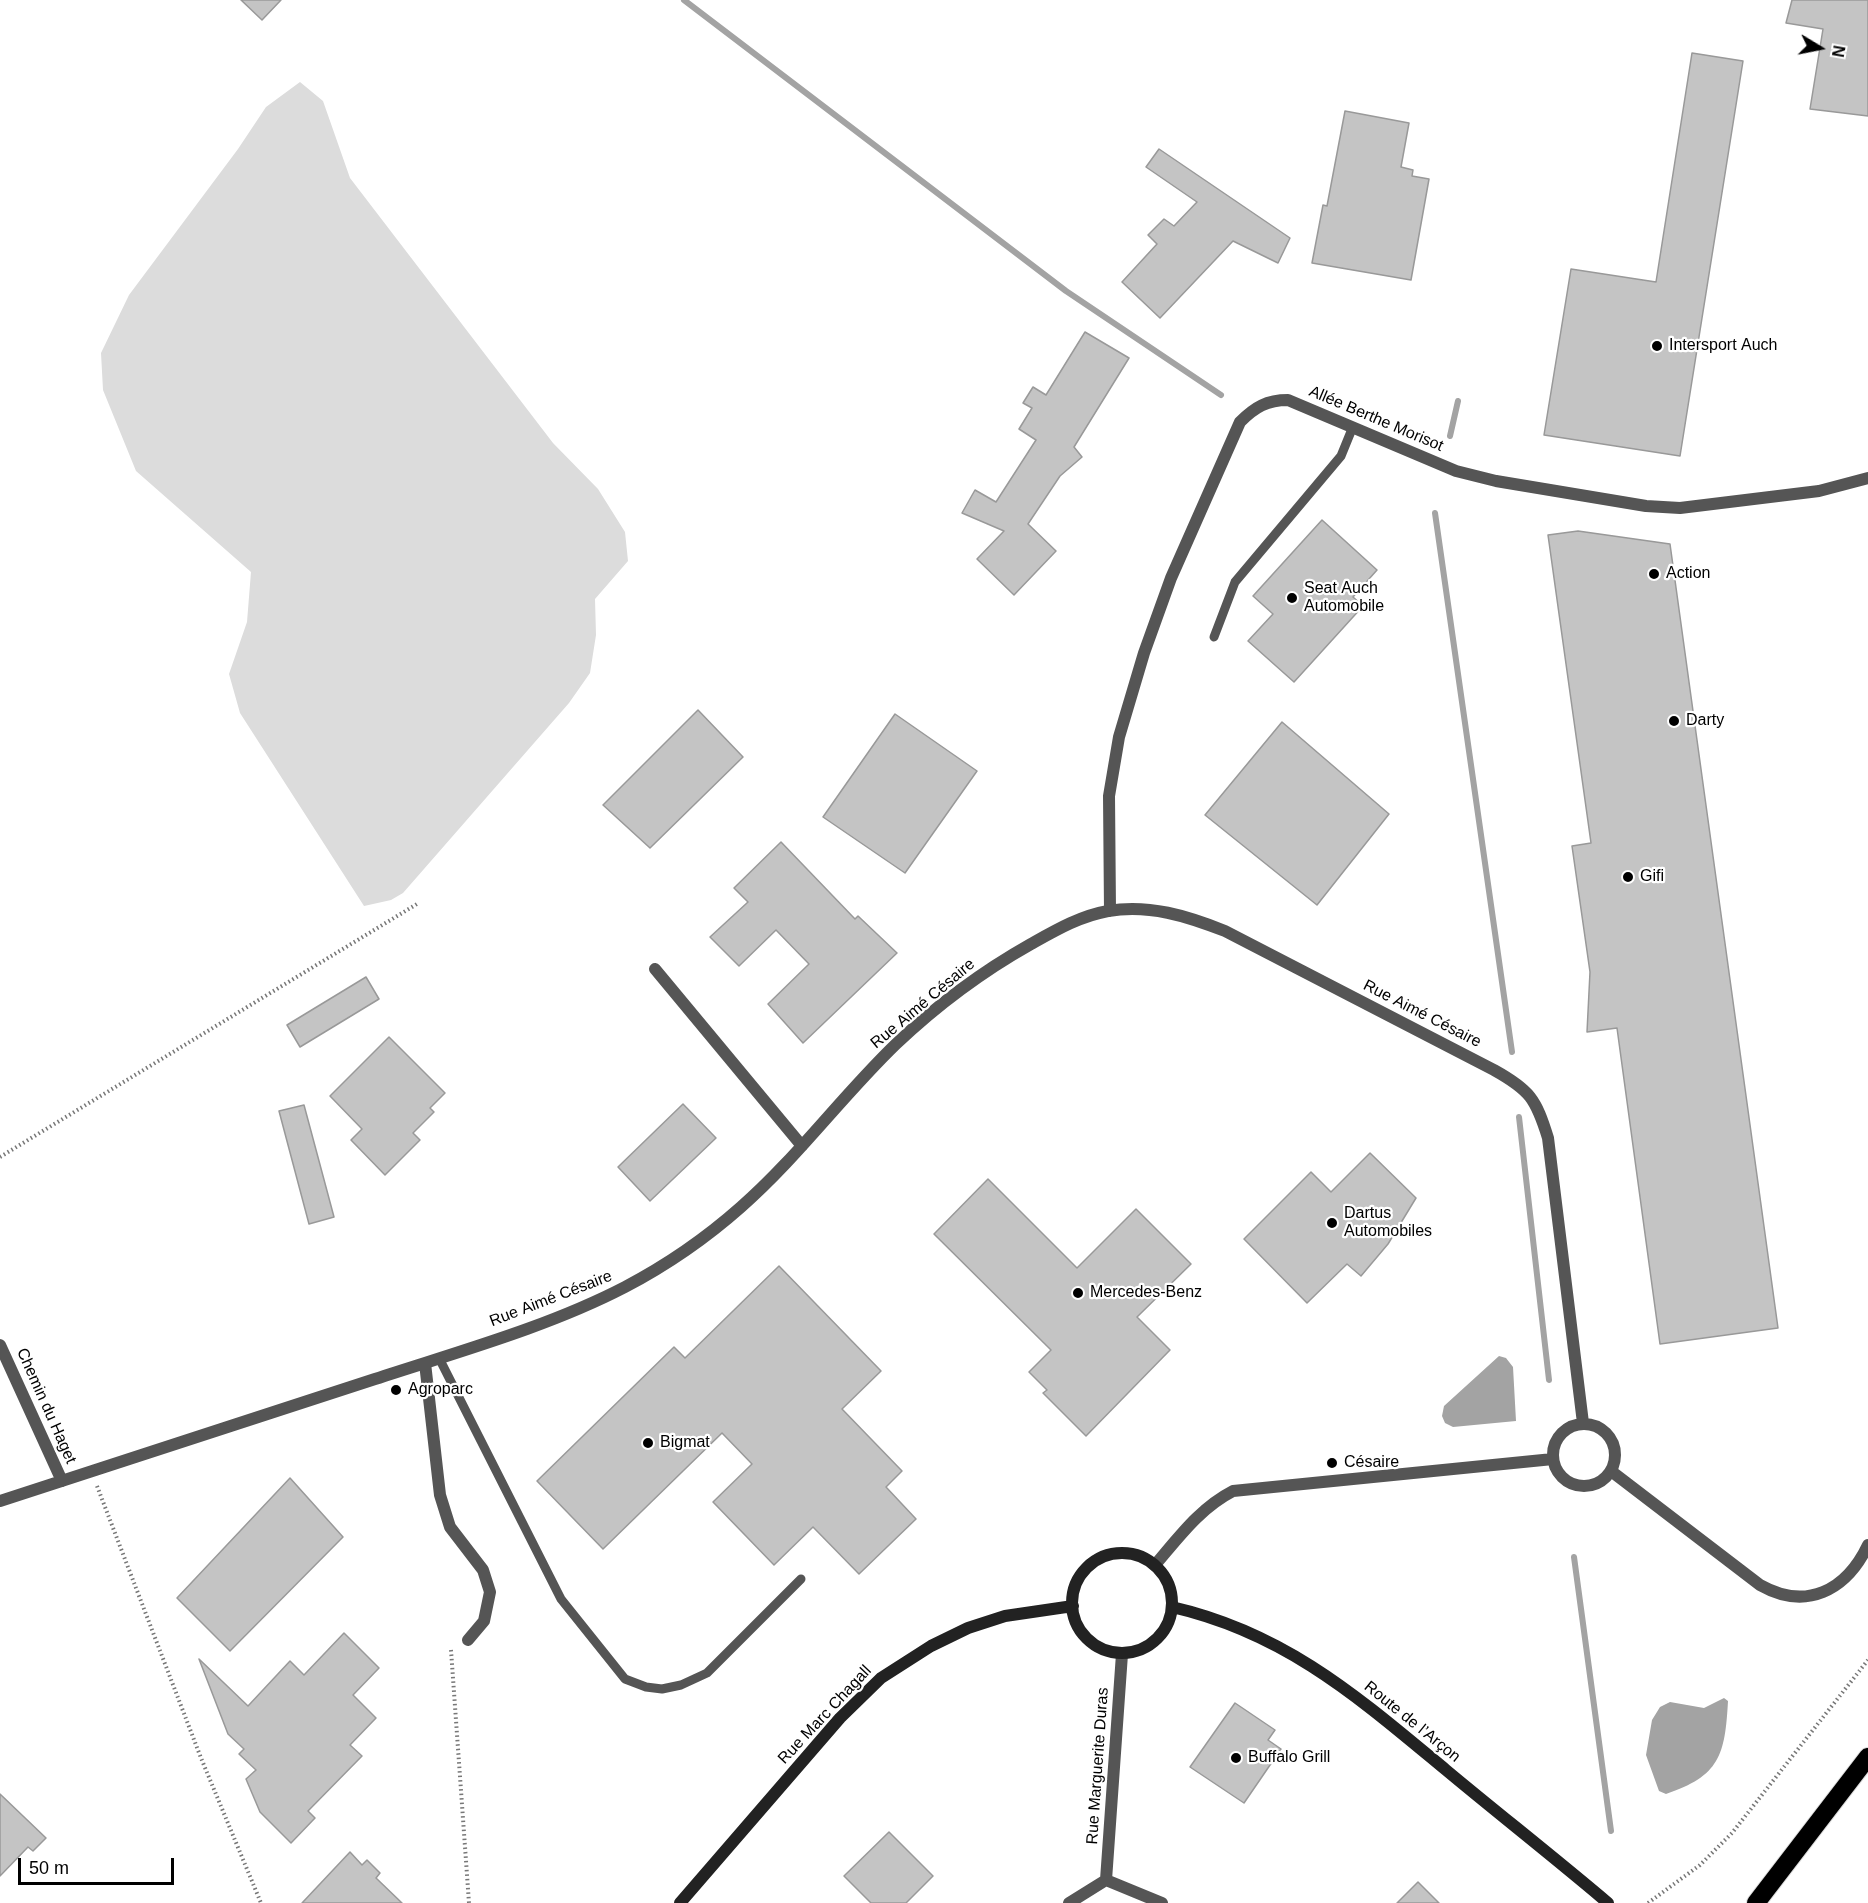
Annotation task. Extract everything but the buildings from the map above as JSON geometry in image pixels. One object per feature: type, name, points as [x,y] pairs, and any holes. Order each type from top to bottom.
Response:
[{"type":"highway","points":[[1756,1903],[1868,1757]]},
{"type":"street","name":"Allée Berthe Morisot","points":[[1110,911],[1109,796],[1119,737],[1144,653],[1171,578],[1240,422],[1252,410],[1266,402],[1288,400],[1456,471],[1496,481],[1646,507],[1680,508],[1819,491],[1868,478]]},
{"type":"street","name":"Rue Aimé Césaire","points":[[0,1501],[425,1364],[570,1312],[624,1288],[669,1262],[741,1207],[896,1044],[967,986],[1004,959],[1063,926],[1110,911],[1157,910],[1181,915],[1224,931],[1494,1070],[1511,1080],[1538,1105],[1548,1138],[1583,1423]]},
{"type":"street","points":[[655,969],[801,1146]]},
{"type":"street","name":"Chemin du Haget","points":[[0,1345],[62,1481]]},
{"type":"street","points":[[425,1364],[440,1495],[450,1527],[483,1570],[490,1592],[484,1621],[468,1640]]},
{"type":"street","points":[[1583,1423],[1604,1430],[1611,1439],[1615,1460],[1611,1471],[1596,1483],[1577,1486],[1561,1476],[1552,1459],[1555,1442],[1560,1434],[1566,1428],[1583,1423]]},
{"type":"street","points":[[1155,1565],[1197,1516],[1215,1500],[1233,1491],[1552,1459]]},
{"type":"street","points":[[1611,1471],[1760,1585],[1782,1595],[1806,1596],[1830,1590],[1848,1577],[1868,1545]]},
{"type":"street","points":[[1123,1553],[1134,1554],[1155,1565],[1168,1584],[1172,1607],[1170,1620],[1156,1640],[1146,1648],[1122,1654],[1101,1649],[1084,1635],[1078,1626],[1072,1606],[1077,1583],[1091,1564],[1101,1558],[1123,1553]]},
{"type":"street","name":"Rue Marc Chagall","points":[[680,1903],[840,1719],[881,1678],[931,1646],[968,1628],[1005,1616],[1072,1606]]},
{"type":"street","name":"Route de l’Arçon","points":[[1172,1607],[1228,1622],[1266,1639],[1316,1668],[1364,1703],[1605,1902]]},
{"type":"street","name":"Rue Marguerite Duras","points":[[1106,1880],[1122,1654]]},
{"type":"street","points":[[1069,1903],[1106,1880],[1162,1903]]},
{"type":"lane","points":[[1214,637],[1235,582],[1341,456],[1352,429]]},
{"type":"lane","points":[[439,1358],[561,1599],[625,1679],[646,1687],[662,1689],[681,1685],[707,1673],[801,1580]]},
{"type":"path","points":[[0,1157],[417,904]]},
{"type":"path","points":[[91,1472],[201,1758],[261,1903]]},
{"type":"path","points":[[451,1650],[469,1903]]},
{"type":"path","points":[[1648,1903],[1700,1865],[1732,1833],[1868,1660]]},
{"type":"shaded area","points":[[300,82],[323,101],[350,178],[553,443],[598,489],[625,532],[628,561],[595,599],[596,635],[590,673],[569,703],[403,893],[391,900],[364,906],[240,713],[229,674],[247,622],[251,572],[136,471],[103,390],[101,353],[129,295],[238,149],[266,107]]},
{"type":"shaded area","points":[[1499,1356],[1506,1358],[1513,1367],[1516,1421],[1453,1427],[1445,1423],[1442,1416],[1444,1406]]},
{"type":"shaded area","points":[[1724,1698],[1728,1701],[1725,1736],[1716,1761],[1709,1771],[1684,1787],[1666,1794],[1659,1791],[1646,1755],[1652,1720],[1660,1707],[1670,1702],[1704,1708]]},
{"type":"waterway","points":[[684,0],[1066,291],[1221,395]]},
{"type":"waterway","points":[[1450,436],[1458,401]]},
{"type":"waterway","points":[[1435,513],[1512,1052]]},
{"type":"waterway","points":[[1519,1117],[1549,1380]]},
{"type":"waterway","points":[[1574,1557],[1611,1831]]},
{"type":"place","name":"Intersport Auch","points":[[1657,346]]},
{"type":"place","name":"Action","points":[[1654,574]]},
{"type":"place","name":"Seat Auch Automobile","points":[[1292,598]]},
{"type":"place","name":"Darty","points":[[1674,721]]},
{"type":"place","name":"Gifi","points":[[1628,877]]},
{"type":"place","name":"Dartus Automobiles","points":[[1332,1223]]},
{"type":"place","name":"Mercedes-Benz","points":[[1078,1293]]},
{"type":"place","name":"Agroparc","points":[[396,1390]]},
{"type":"place","name":"Bigmat","points":[[648,1443]]},
{"type":"place","name":"Césaire","points":[[1332,1463]]},
{"type":"place","name":"Buffalo Grill","points":[[1236,1758]]}]
